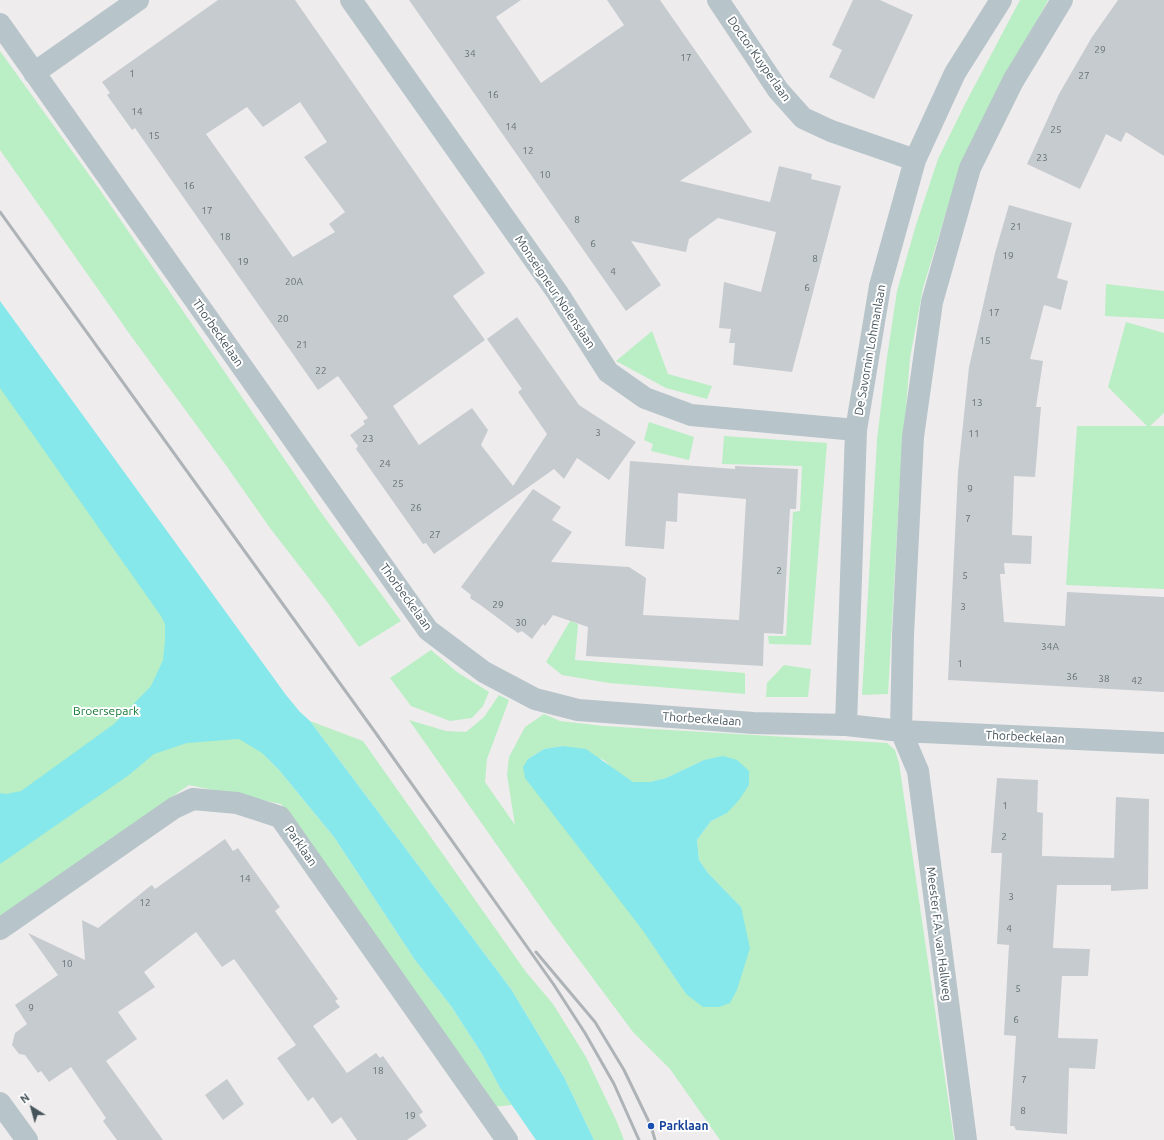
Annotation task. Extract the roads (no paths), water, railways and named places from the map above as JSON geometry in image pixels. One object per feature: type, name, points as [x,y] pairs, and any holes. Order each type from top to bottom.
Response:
[{"type":"street","points":[[34,72],[138,0]]},
{"type":"street","name":"Monseigneur Nolenslaan","points":[[351,0],[553,286],[608,372],[645,398],[691,415],[856,430]]},
{"type":"street","name":"Doctor Kuyperlaan","points":[[718,0],[778,90],[803,118],[831,131],[915,160]]},
{"type":"street","name":"De Savornin Lohmanlaan","points":[[846,725],[856,430],[880,286],[915,160],[955,73],[1001,0]]},
{"type":"street","points":[[901,731],[903,635],[913,437],[932,302],[970,168],[1013,81],[1062,0]]},
{"type":"street","name":"Thorbeckelaan","points":[[0,24],[428,630],[484,672],[535,699],[578,710],[753,723],[846,725],[901,731],[1164,743]]},
{"type":"street","name":"Meester F.A. van Hallweg","points":[[901,731],[918,771],[966,1140]]},
{"type":"street","name":"Parklaan","points":[[0,929],[174,808],[193,798],[237,803],[280,816],[490,1113],[507,1140]]},
{"type":"street","points":[[0,1103],[27,1140]]},
{"type":"water","points":[[0,301],[286,695],[300,712],[310,721],[511,989],[564,1077],[594,1140],[536,1140],[500,1088],[482,1054],[451,1006],[415,960],[334,837],[279,770],[262,753],[239,739],[187,743],[154,754],[129,775],[0,864],[0,793],[6,794],[21,791],[114,724],[151,686],[163,660],[165,624],[161,616],[0,388]]},
{"type":"water","points":[[563,746],[586,749],[633,782],[650,782],[666,778],[704,760],[723,756],[737,760],[749,771],[749,785],[739,800],[727,813],[711,821],[697,840],[699,860],[708,873],[741,907],[750,948],[737,990],[730,1003],[719,1007],[703,1007],[686,994],[641,928],[525,778],[523,767],[528,759],[544,749]]},
{"type":"railway","points":[[0,212],[375,732],[554,985],[585,1033],[614,1084],[639,1140]]},
{"type":"railway","points":[[536,952],[595,1022],[624,1070],[651,1126],[655,1140]]},
{"type":"place","name":"Parklaan","points":[[651,1126]]},
{"type":"park label","name":"Broersepark","points":[[106,711]]}]
